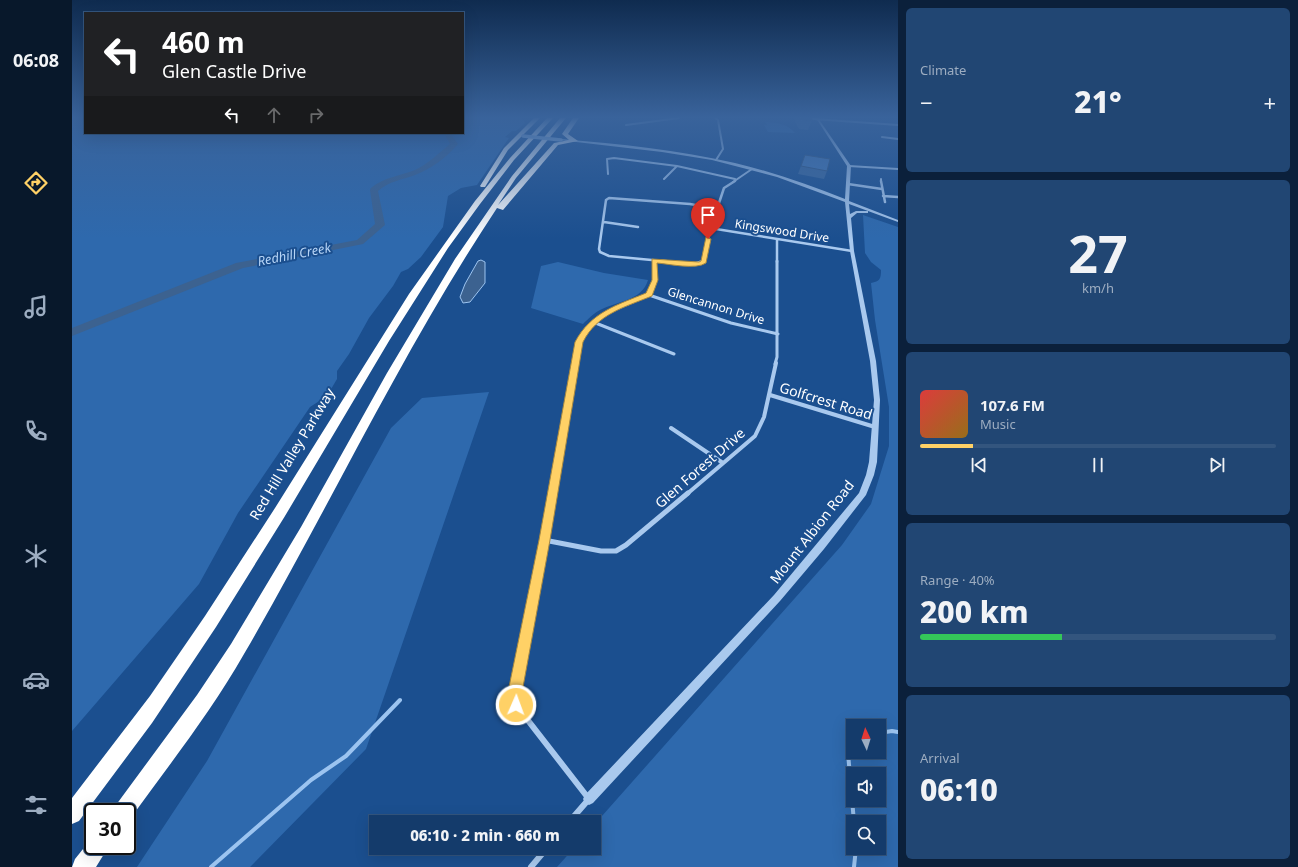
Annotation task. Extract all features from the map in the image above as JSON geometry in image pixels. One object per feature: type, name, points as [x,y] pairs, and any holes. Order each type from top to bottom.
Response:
[{"type":"highway","points":[[473,208],[475,198],[499,158]]},
{"type":"highway","name":"Red Hill Valley Parkway","points":[[72,814],[155,704],[214,617],[297,485],[411,296],[473,208],[513,158]]},
{"type":"highway","points":[[129,803],[203,701],[237,650],[306,531],[396,366],[471,240],[520,167],[527,158]]},
{"type":"highway","points":[[471,240],[480,233],[544,158]]},
{"type":"highway","points":[[83,867],[92,855]]},
{"type":"street","points":[[608,158],[608,174]]},
{"type":"street","points":[[616,158],[641,160],[677,166],[735,179]]},
{"type":"street","points":[[707,158],[752,169],[788,180],[898,220]]},
{"type":"street","points":[[844,158],[849,166],[898,170]]},
{"type":"street","points":[[664,179],[677,166]]},
{"type":"street","name":"Mount Albion Road","points":[[576,815],[777,598],[862,495],[870,476],[873,462],[876,428],[876,400],[873,361],[852,251],[847,201],[849,166]]},
{"type":"street","points":[[716,209],[690,204],[609,198],[606,200],[599,249],[600,252],[609,256],[701,264],[704,261],[710,228],[724,188],[735,179],[752,169]]},
{"type":"street","points":[[881,179],[885,202]]},
{"type":"street","points":[[848,184],[882,189]]},
{"type":"street","points":[[883,196],[898,197]]},
{"type":"street","points":[[849,217],[859,211],[885,216]]},
{"type":"street","points":[[604,222],[638,227]]},
{"type":"street","name":"Kingswood Drive","points":[[710,228],[852,251]]},
{"type":"street","name":"Glen Forest Drive","points":[[544,540],[601,552],[616,551],[626,545],[755,436],[764,417],[770,395],[777,357],[777,239]]},
{"type":"street","points":[[589,799],[516,705],[516,687],[579,342],[585,330],[593,322],[610,311],[649,295],[655,280],[654,260]]},
{"type":"street","name":"Glencannon Drive","points":[[649,295],[731,323],[778,334]]},
{"type":"street","points":[[593,322],[674,354]]},
{"type":"street","name":"Golfcrest Road","points":[[770,395],[876,428]]},
{"type":"street","points":[[671,428],[723,463]]},
{"type":"street","points":[[531,867],[541,855]]},
{"type":"shaded area","points":[[72,158],[495,158],[477,185],[461,188],[448,196],[443,227],[421,257],[408,269],[401,272],[393,286],[369,318],[349,354],[337,371],[337,379],[327,396],[310,407],[238,513],[199,584],[72,731]]},
{"type":"shaded area","points":[[863,215],[898,227],[898,867],[557,867],[568,855],[601,855],[601,817],[842,545],[871,504],[889,446],[889,407],[875,320],[871,283],[879,279],[881,276],[881,270],[871,262],[865,253]]},
{"type":"shaded area","points":[[481,260],[485,262],[485,283],[470,302],[463,303],[460,297],[465,284],[478,261]]},
{"type":"shaded area","points":[[558,262],[604,273],[648,280],[645,287],[635,296],[600,310],[593,314],[583,324],[531,308],[541,266]]},
{"type":"shaded area","points":[[489,392],[366,749],[250,867],[137,867],[207,761],[391,428],[422,398]]},
{"type":"building","points":[[804,158],[830,159],[827,171],[801,166]]},
{"type":"waterway","name":"Redhill Creek","points":[[72,332],[240,265],[360,242],[380,225],[374,190],[383,183],[419,171],[437,158]]},
{"type":"waterway","points":[[211,867],[311,780],[346,756],[400,700]]},
{"type":"waterway","points":[[886,732],[898,732]]},
{"type":"waterway","points":[[849,759],[853,815]]},
{"type":"waterway","points":[[854,867],[855,855]]},
{"type":"route","points":[[516,705],[516,687],[579,342],[585,330],[599,317],[649,295],[655,280],[654,260],[701,264],[704,261],[708,239]]}]
